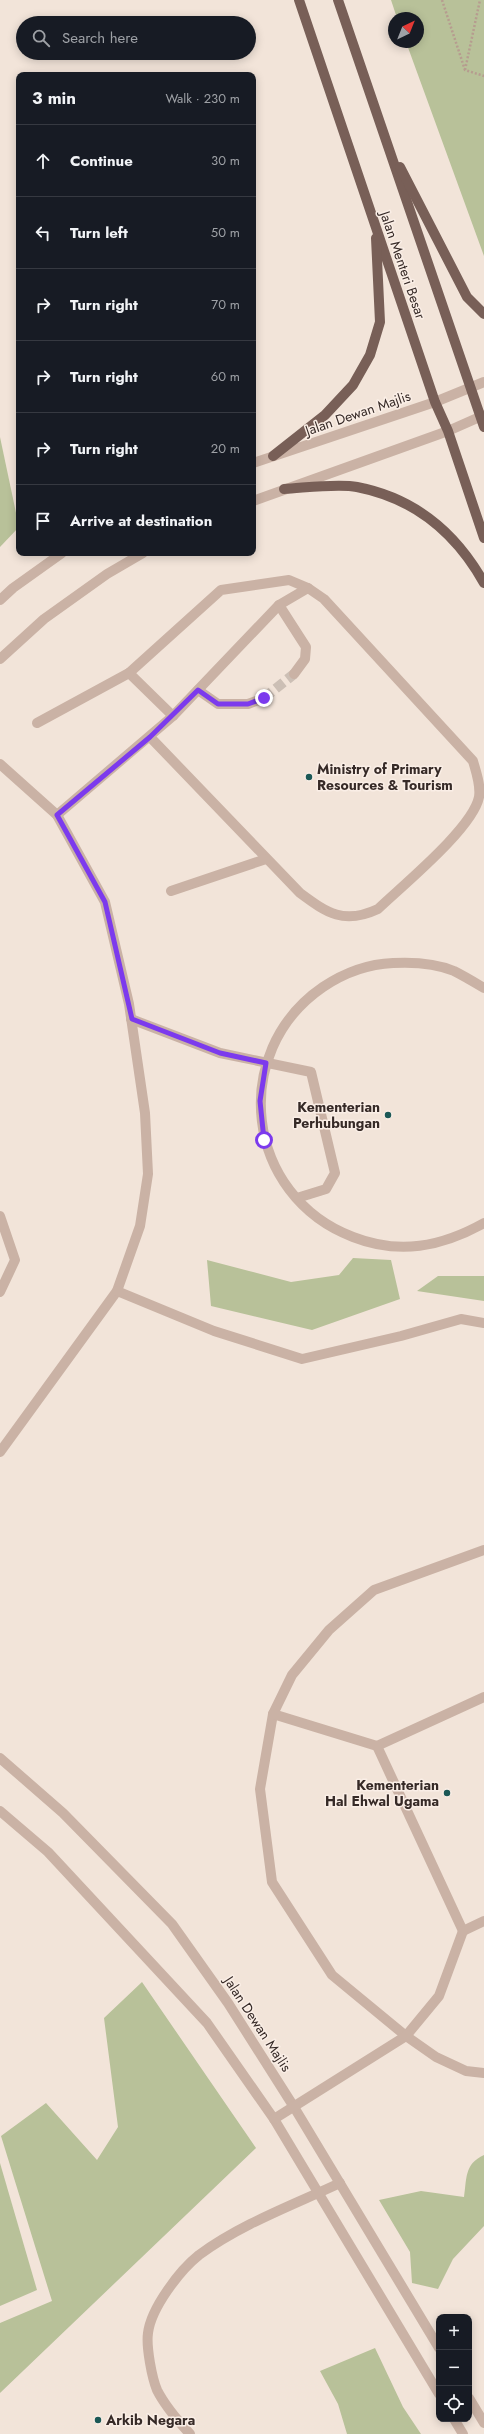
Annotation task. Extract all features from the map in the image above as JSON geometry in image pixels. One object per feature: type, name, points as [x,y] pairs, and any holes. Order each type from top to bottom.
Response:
[{"type":"main road","name":"Jalan Menteri Besar","points":[[299,0],[435,402],[448,431],[484,538]]},
{"type":"main road","name":"Jalan Menteri Besar","points":[[338,0],[470,387],[482,416],[484,427]]},
{"type":"main road","points":[[386,141],[467,296],[484,314]]},
{"type":"main road","points":[[273,456],[325,415],[353,385],[370,355],[380,322],[376,227]]},
{"type":"main road","points":[[284,489],[356,487],[398,498],[434,520],[474,564],[484,583]]},
{"type":"street","name":"Jalan Dewan Majlis","points":[[256,462],[435,402],[484,382]]},
{"type":"street","points":[[256,500],[448,431],[482,416]]},
{"type":"street","points":[[0,600],[13,588],[58,556]]},
{"type":"street","points":[[0,659],[44,619],[107,574],[137,556]]},
{"type":"street","points":[[37,723],[129,673],[220,590],[289,580],[308,588],[324,599],[473,761],[478,777],[479,796],[484,806]]},
{"type":"street","points":[[57,815],[173,716],[279,605],[308,588]]},
{"type":"street","points":[[279,605],[306,647],[305,659],[294,674]]},
{"type":"street","points":[[129,673],[173,716]]},
{"type":"street","points":[[198,690],[218,704],[248,704],[264,698]]},
{"type":"street","points":[[150,737],[300,893],[327,913],[346,916],[364,916],[378,909],[457,833],[473,812],[479,796]]},
{"type":"street","points":[[0,764],[57,815],[105,902],[132,1019],[145,1113],[148,1174],[140,1226],[117,1291],[0,1452]]},
{"type":"street","points":[[171,891],[266,859]]},
{"type":"street","points":[[484,988],[453,971],[415,962],[376,964],[339,976],[307,998],[282,1027],[266,1063],[260,1101],[264,1140],[279,1176],[304,1207],[335,1230],[372,1244],[410,1247],[449,1240],[484,1223]]},
{"type":"street","points":[[132,1019],[220,1053],[311,1072],[335,1173],[326,1190],[297,1198]]},
{"type":"street","points":[[0,1216],[15,1260],[0,1292]]},
{"type":"street","points":[[117,1291],[214,1331],[302,1359],[401,1336],[461,1318],[484,1323]]},
{"type":"street","points":[[484,1550],[374,1590],[326,1634],[292,1675],[273,1714],[260,1789],[272,1882],[332,1975],[406,2036],[436,2057],[466,2071],[484,2073]]},
{"type":"street","points":[[273,1714],[377,1746],[484,1697]]},
{"type":"street","points":[[377,1746],[463,1931]]},
{"type":"street","name":"Jalan Dewan Majlis","points":[[0,1758],[63,1813],[172,1924],[228,2003],[294,2107],[436,2343]]},
{"type":"street","points":[[0,1811],[48,1852],[207,2023],[274,2119],[436,2389]]},
{"type":"street","points":[[274,2119],[406,2036],[439,1996],[463,1931],[484,1921]]},
{"type":"street","points":[[190,2434],[174,2416],[157,2389],[150,2359],[148,2333],[158,2308],[173,2282],[198,2256],[226,2238],[340,2183]]},
{"type":"street","points":[[472,2403],[484,2423]]},
{"type":"street","points":[[456,2422],[463,2434]]},
{"type":"path","points":[[442,0],[465,70]]},
{"type":"path","points":[[465,70],[480,0]]},
{"type":"path","points":[[465,70],[484,76]]},
{"type":"green space","points":[[391,0],[484,0],[484,256],[408,48],[424,48],[424,12],[395,12]]},
{"type":"green space","points":[[0,437],[16,513],[16,530],[0,547]]},
{"type":"green space","points":[[353,1258],[391,1260],[400,1299],[312,1330],[211,1306],[207,1260],[291,1282],[339,1275]]},
{"type":"green space","points":[[438,1276],[484,1276],[484,1301],[417,1291]]},
{"type":"green space","points":[[142,1982],[256,2148],[0,2393],[0,2323],[52,2301],[1,2136],[46,2103],[97,2160],[118,2127],[104,2018]]},
{"type":"green space","points":[[484,2155],[484,2226],[453,2259],[438,2289],[412,2283],[410,2252],[379,2200],[421,2191],[464,2197],[466,2178],[470,2167]]},
{"type":"green space","points":[[0,2163],[37,2290],[0,2306]]},
{"type":"green space","points":[[375,2348],[403,2407],[421,2434],[347,2434],[338,2404],[320,2371]]},
{"type":"tunnel","points":[[264,698],[294,674]]},
{"type":"place","name":"Ministry of Primary Resources & Tourism","points":[[309,777]]},
{"type":"place","name":"Kementerian Perhubungan","points":[[388,1115]]},
{"type":"place","name":"Kementerian Hal Ehwal Ugama","points":[[447,1793]]},
{"type":"place","name":"Arkib Negara","points":[[98,2420]]},
{"type":"route","points":[[264,698],[248,704],[218,704],[198,690],[150,737],[57,815],[105,902],[132,1019],[220,1053],[266,1063],[260,1101],[264,1140]]}]
